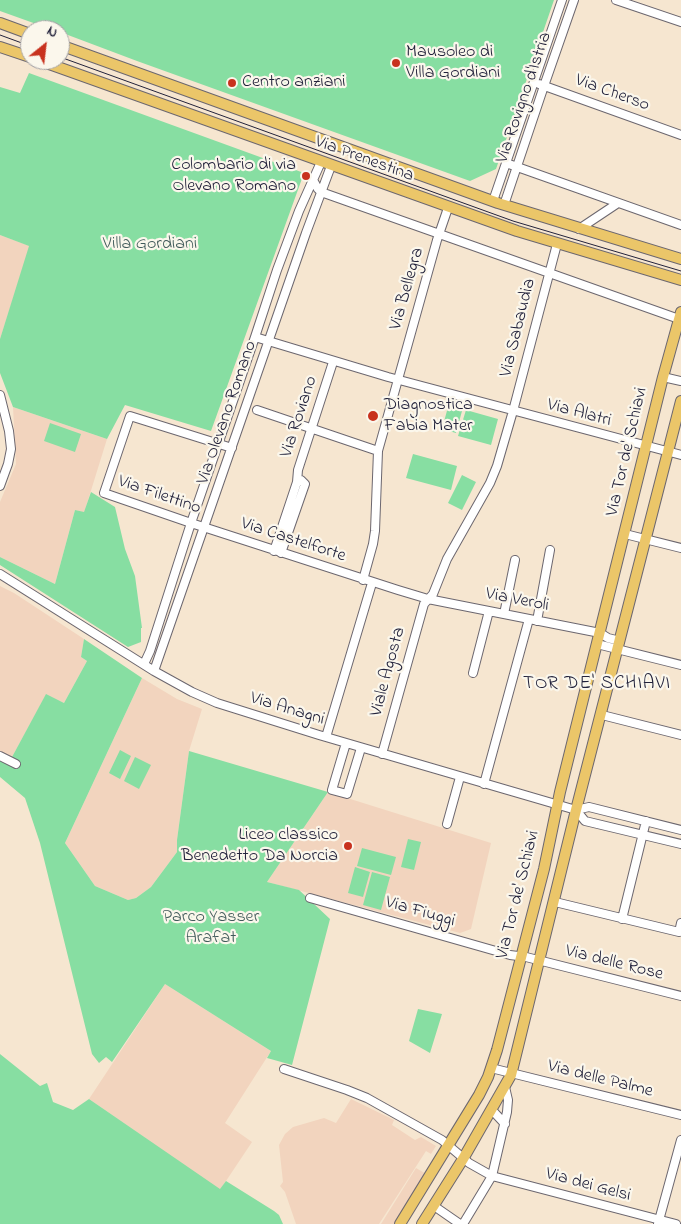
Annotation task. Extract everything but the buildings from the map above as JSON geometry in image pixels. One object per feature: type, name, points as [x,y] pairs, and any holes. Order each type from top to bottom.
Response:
[{"type":"main road","points":[[0,23],[20,30]]},
{"type":"main road","points":[[0,47],[20,54]]},
{"type":"main road","name":"Via Prenestina","points":[[70,49],[493,202],[681,259]]},
{"type":"main road","name":"Via Prenestina","points":[[66,70],[448,208],[557,244],[681,280]]},
{"type":"main road","name":"Via Tor de' Schiavi","points":[[400,1224],[481,1090],[491,1068],[544,869],[557,805],[663,376],[680,316]]},
{"type":"main road","name":"Via Tor de' Schiavi","points":[[422,1224],[464,1158],[512,1073],[576,810],[681,400]]},
{"type":"street","name":"Via Rovigno d'Istria","points":[[493,202],[562,0]]},
{"type":"street","name":"Via Rovigno d'Istria","points":[[504,205],[574,0]]},
{"type":"street","points":[[616,0],[681,22]]},
{"type":"street","name":"Via Cherso","points":[[533,82],[681,135]]},
{"type":"street","points":[[506,163],[681,225]]},
{"type":"street","name":"Via Olevano Romano","points":[[144,664],[150,651],[277,270],[313,180],[326,164]]},
{"type":"street","name":"Via Olevano Romano","points":[[154,671],[321,192],[326,164]]},
{"type":"street","name":"Via Prenestina","points":[[313,180],[321,192]]},
{"type":"street","points":[[321,192],[548,273],[680,316]]},
{"type":"street","points":[[579,229],[618,203]]},
{"type":"street","name":"Via Bellegra","points":[[378,451],[448,208]]},
{"type":"street","points":[[299,211],[306,209],[313,214]]},
{"type":"street","name":"Via Sabaudia","points":[[447,559],[490,483],[513,412],[557,244]]},
{"type":"street","points":[[255,337],[398,380]]},
{"type":"street","name":"Via Roviano","points":[[278,552],[297,482],[298,470],[333,362]]},
{"type":"street","name":"Via Tor de' Schiavi","points":[[663,376],[681,381]]},
{"type":"street","name":"Via Alatri","points":[[398,380],[681,455]]},
{"type":"street","points":[[0,395],[10,435],[11,453],[8,467],[0,486]]},
{"type":"street","points":[[257,410],[378,451],[375,530],[373,544],[362,580]]},
{"type":"street","name":"Via Filettino","points":[[204,528],[104,493],[130,416],[219,443]]},
{"type":"street","points":[[219,443],[232,448]]},
{"type":"street","name":"Via Castelforte","points":[[204,528],[362,580],[428,598]]},
{"type":"street","name":"Via Tor de' Schiavi","points":[[625,534],[645,539]]},
{"type":"street","points":[[645,539],[681,548]]},
{"type":"street","points":[[484,784],[533,620],[550,550]]},
{"type":"street","name":"Viale Agosta","points":[[382,754],[424,604],[434,594],[447,559]]},
{"type":"street","points":[[504,614],[515,560]]},
{"type":"street","name":"Via Anagni","points":[[0,574],[154,671],[192,692],[217,703],[361,748],[576,810]]},
{"type":"street","name":"Via Anagni","points":[[0,579],[14,582]]},
{"type":"street","points":[[326,737],[372,583]]},
{"type":"street","name":"Via Veroli","points":[[428,598],[600,633]]},
{"type":"street","points":[[473,673],[489,611]]},
{"type":"street","points":[[600,633],[619,645],[681,665]]},
{"type":"street","points":[[597,644],[619,645]]},
{"type":"street","points":[[602,714],[681,735]]},
{"type":"street","points":[[346,743],[332,790],[347,794],[361,748]]},
{"type":"street","points":[[0,756],[16,764]]},
{"type":"street","points":[[447,824],[460,777]]},
{"type":"street","points":[[681,830],[589,807],[576,810],[585,821],[681,844]]},
{"type":"street","points":[[622,919],[646,821]]},
{"type":"street","name":"Via Fiuggi","points":[[310,898],[510,955],[540,960]]},
{"type":"street","points":[[555,902],[679,932],[681,923]]},
{"type":"street","name":"Via delle Rose","points":[[540,960],[681,996]]},
{"type":"street","name":"Via delle Palme","points":[[491,1068],[681,1115]]},
{"type":"street","name":"Via dei Gelsi","points":[[284,1069],[367,1098],[426,1131],[469,1163],[492,1176],[658,1222],[676,1224]]},
{"type":"street","points":[[434,1206],[461,1224],[492,1176],[505,1124],[508,1100],[505,1087]]},
{"type":"street","points":[[492,1110],[505,1124]]},
{"type":"street","points":[[658,1222],[681,1140]]},
{"type":"shaded area","points":[[0,235],[30,246],[0,339]]},
{"type":"shaded area","points":[[13,407],[107,439],[84,513],[75,510],[55,584],[0,557],[0,502],[16,464]]},
{"type":"shaded area","points":[[0,586],[14,593],[84,639],[81,657],[87,661],[64,703],[46,695],[12,757],[0,752]]},
{"type":"shaded area","points":[[142,678],[177,699],[202,709],[189,751],[177,852],[151,887],[136,898],[128,900],[95,886],[65,843]]},
{"type":"shaded area","points":[[328,792],[491,843],[471,929],[460,933],[267,882]]},
{"type":"shaded area","points":[[165,984],[271,1051],[225,1123],[252,1142],[220,1190],[89,1099]]},
{"type":"shaded area","points":[[351,1099],[394,1120],[392,1125],[415,1140],[421,1137],[436,1146],[431,1154],[426,1151],[379,1224],[296,1224],[285,1192],[280,1186],[283,1182],[279,1145],[285,1134],[293,1127],[324,1118],[336,1123]]},
{"type":"shaded area","points":[[416,1168],[428,1175],[397,1224],[381,1224]]},
{"type":"green space","points":[[0,0],[554,0],[496,169],[470,181],[70,36],[70,20],[25,20],[0,11]]},
{"type":"green space","name":"Villa Gordiani","points":[[29,73],[304,173],[211,431],[125,405],[107,439],[13,407],[0,373],[0,339],[29,246],[0,235],[0,87],[20,93]]},
{"type":"green space","points":[[448,407],[462,411],[456,433],[442,429]]},
{"type":"green space","points":[[466,410],[498,419],[491,445],[458,436]]},
{"type":"green space","points":[[50,423],[81,434],[75,452],[44,441]]},
{"type":"green space","points":[[413,454],[457,466],[451,490],[406,478]]},
{"type":"green space","points":[[462,475],[476,482],[462,510],[448,503]]},
{"type":"green space","points":[[91,492],[115,507],[125,549],[135,576],[142,628],[141,642],[128,647],[0,565],[0,557],[55,584],[75,510],[84,512]]},
{"type":"green space","name":"Parco Yasser Arafat","points":[[84,639],[142,678],[65,843],[95,886],[128,900],[136,898],[151,887],[177,852],[189,751],[328,792],[267,882],[299,890],[330,919],[292,1065],[267,1058],[271,1051],[165,984],[112,1062],[106,1057],[99,1063],[92,1054],[40,843],[25,798],[0,777],[0,752],[12,757],[46,694],[64,703],[87,661],[81,657]]},
{"type":"green space","points":[[120,750],[131,756],[120,779],[109,773]]},
{"type":"green space","points":[[135,757],[151,765],[139,789],[124,781]]},
{"type":"green space","points":[[408,839],[421,842],[414,870],[401,867]]},
{"type":"green space","points":[[362,848],[396,857],[391,875],[357,866]]},
{"type":"green space","points":[[355,867],[370,872],[363,897],[348,893]]},
{"type":"green space","points":[[372,872],[390,877],[381,910],[363,905]]},
{"type":"green space","points":[[418,1009],[442,1014],[430,1053],[409,1041]]},
{"type":"green space","points":[[0,1054],[40,1086],[47,1083],[53,1102],[73,1110],[89,1099],[220,1189],[226,1181],[274,1211],[279,1215],[283,1224],[0,1224]]},
{"type":"tram line","points":[[0,35],[20,42]]},
{"type":"tram line","points":[[70,61],[513,221],[681,271]]},
{"type":"place","name":"Mausoleo di Villa Gordiani","points":[[396,63]]},
{"type":"place","name":"Centro anziani","points":[[232,83]]},
{"type":"place","name":"Colombario di via Olevano Romano","points":[[306,176]]},
{"type":"place","name":"Diagnostica Fabia Mater","points":[[373,416]]},
{"type":"place","name":"Liceo classico Benedetto Da Norcia","points":[[348,846]]},
{"type":"district","name":"TOR DE' SCHIAVI","points":[[597,685]]}]
